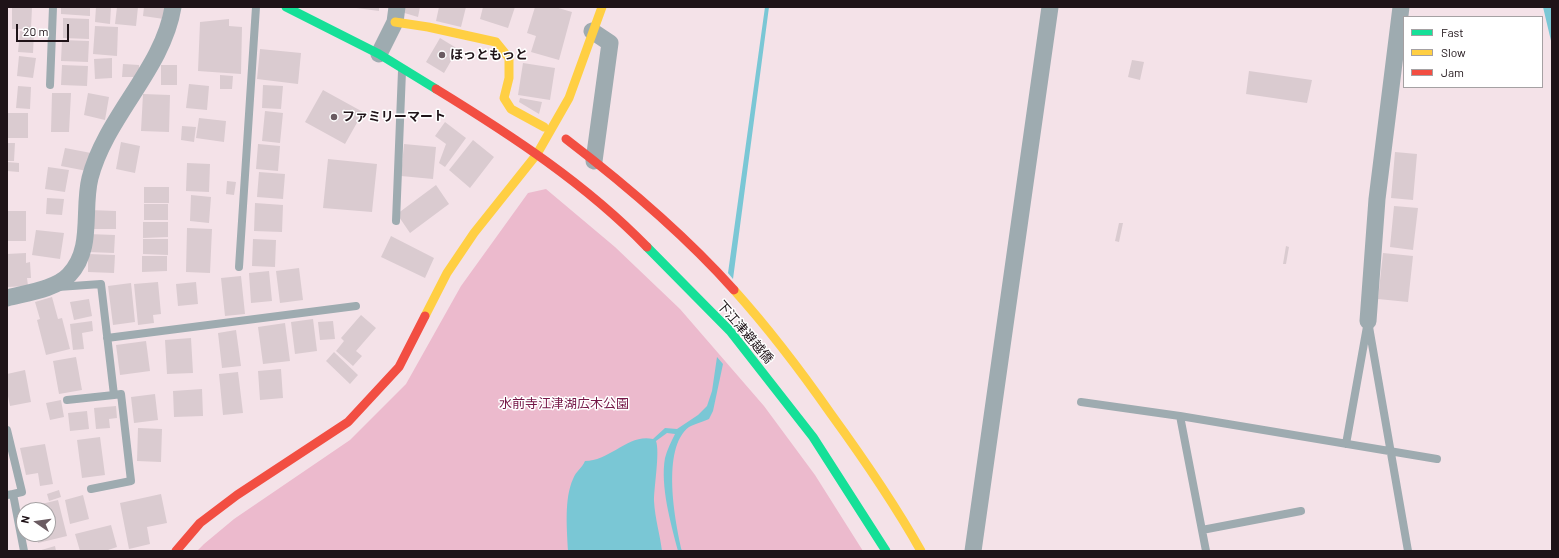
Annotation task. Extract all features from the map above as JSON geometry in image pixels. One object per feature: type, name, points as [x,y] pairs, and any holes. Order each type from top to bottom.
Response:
[{"type":"street","points":[[7,298],[47,288],[69,275],[84,250],[90,179],[106,136],[161,47],[170,24],[173,7]]},
{"type":"street","name":"下江津避越僑","points":[[286,7],[379,54],[537,154],[623,222],[730,331],[813,437],[886,551]]},
{"type":"street","points":[[176,551],[200,524],[237,495],[348,422],[399,367],[448,272],[474,233],[537,154],[569,98],[592,31],[602,7]]},
{"type":"street","points":[[973,551],[1050,7]]},
{"type":"street","points":[[1368,321],[1377,199],[1401,7]]},
{"type":"street","points":[[379,54],[396,14],[428,27],[496,42],[509,58],[510,78],[504,98],[511,109],[544,127]]},
{"type":"street","points":[[592,31],[610,43],[594,161]]},
{"type":"street","points":[[566,140],[594,161],[685,240],[744,301],[807,379],[879,483],[909,529],[921,551]]},
{"type":"lane","points":[[50,85],[53,7]]},
{"type":"lane","points":[[239,267],[256,7]]},
{"type":"lane","points":[[396,220],[402,68]]},
{"type":"lane","points":[[47,288],[101,284],[114,395]]},
{"type":"lane","points":[[107,338],[356,306]]},
{"type":"lane","points":[[1346,444],[1368,321]]},
{"type":"lane","points":[[1368,321],[1408,551]]},
{"type":"lane","points":[[67,400],[121,394],[131,481],[91,489]]},
{"type":"lane","points":[[1081,402],[1180,416],[1437,459]]},
{"type":"lane","points":[[1180,416],[1206,551]]},
{"type":"lane","points":[[7,430],[22,492],[10,494],[24,551]]},
{"type":"lane","points":[[1202,530],[1301,511]]},
{"type":"green space","name":"水前寺江津湖広木公園","points":[[546,189],[615,247],[680,309],[764,406],[815,475],[863,551],[197,551],[234,519],[350,440],[406,384],[461,286],[528,193]]},
{"type":"water","points":[[765,7],[769,7],[733,279],[728,273]]},
{"type":"water","points":[[1543,7],[1552,7],[1552,45]]},
{"type":"water","points":[[717,357],[723,364],[713,411],[709,419],[689,427],[680,437],[675,451],[672,486],[676,522],[682,551],[678,551],[669,517],[665,493],[665,458],[675,434],[667,433],[656,441],[657,461],[654,501],[662,551],[568,551],[568,496],[574,476],[585,461],[603,457],[636,440],[644,438],[653,439],[665,428],[677,429],[698,415],[707,406],[712,391]]},
{"type":"building","points":[[12,7],[32,7],[31,29],[12,29]]},
{"type":"building","points":[[61,7],[90,7],[90,16],[61,14]]},
{"type":"building","points":[[96,7],[111,7],[110,24],[95,22]]},
{"type":"building","points":[[117,7],[138,7],[136,26],[115,24]]},
{"type":"building","points":[[144,7],[166,7],[164,19],[143,16]]},
{"type":"building","points":[[349,7],[379,7],[379,11]]},
{"type":"building","points":[[403,7],[420,7],[418,17],[401,12]]},
{"type":"building","points":[[439,7],[466,7],[461,27],[436,21]]},
{"type":"building","points":[[483,7],[515,7],[508,28],[480,19]]},
{"type":"building","points":[[535,7],[555,7],[572,12],[559,60],[531,52],[536,36],[527,33]]},
{"type":"building","points":[[63,18],[89,19],[89,39],[63,38]]},
{"type":"building","points":[[229,19],[229,26],[242,27],[241,74],[198,71],[200,22]]},
{"type":"building","points":[[95,26],[118,27],[117,56],[93,54]]},
{"type":"building","points":[[20,31],[34,32],[33,53],[18,52]]},
{"type":"building","name":"ほっともっと","points":[[440,38],[458,49],[444,73],[426,62]]},
{"type":"building","points":[[62,40],[89,41],[88,62],[61,61]]},
{"type":"building","points":[[260,49],[301,53],[298,84],[257,79]]},
{"type":"building","points":[[19,56],[36,58],[33,78],[17,76]]},
{"type":"building","points":[[112,58],[112,78],[95,79],[94,59]]},
{"type":"building","points":[[1132,60],[1144,62],[1140,80],[1128,77]]},
{"type":"building","points":[[523,63],[555,68],[550,100],[518,95]]},
{"type":"building","points":[[123,64],[139,65],[139,77],[122,77]]},
{"type":"building","points":[[62,65],[88,66],[87,86],[61,85]]},
{"type":"building","points":[[161,65],[177,65],[177,85],[161,85]]},
{"type":"building","points":[[1249,71],[1312,80],[1307,103],[1246,94]]},
{"type":"building","points":[[220,75],[233,76],[232,89],[220,89]]},
{"type":"building","points":[[189,84],[209,86],[207,110],[186,108]]},
{"type":"building","points":[[263,85],[283,86],[281,109],[262,108]]},
{"type":"building","points":[[18,86],[31,87],[30,109],[16,108]]},
{"type":"building","name":"ファミリーマート","points":[[323,90],[363,112],[345,144],[305,122]]},
{"type":"building","points":[[52,93],[71,93],[69,132],[51,132]]},
{"type":"building","points":[[88,93],[109,97],[105,120],[84,115]]},
{"type":"building","points":[[143,94],[170,95],[169,132],[141,131]]},
{"type":"building","points":[[520,98],[542,102],[539,114],[519,102]]},
{"type":"building","points":[[265,111],[283,113],[280,143],[262,141]]},
{"type":"building","points":[[7,113],[28,113],[28,138],[7,138]]},
{"type":"building","points":[[199,118],[226,121],[224,142],[196,138]]},
{"type":"building","points":[[445,122],[466,138],[445,167],[439,163],[446,144],[435,136]]},
{"type":"building","points":[[182,126],[196,127],[194,142],[181,140]]},
{"type":"building","points":[[473,140],[494,157],[470,188],[449,170]]},
{"type":"building","points":[[121,142],[140,146],[135,173],[116,169]]},
{"type":"building","points":[[7,143],[15,143],[14,161],[7,161]]},
{"type":"building","points":[[258,144],[280,146],[278,171],[256,169]]},
{"type":"building","points":[[404,144],[436,147],[433,179],[401,176]]},
{"type":"building","points":[[65,148],[91,153],[87,171],[61,166]]},
{"type":"building","points":[[1395,152],[1417,154],[1413,200],[1391,198]]},
{"type":"building","points":[[328,159],[377,164],[372,212],[323,208]]},
{"type":"building","points":[[7,162],[19,163],[19,172],[7,171]]},
{"type":"building","points":[[187,163],[210,164],[209,192],[186,191]]},
{"type":"building","points":[[48,167],[69,170],[65,192],[45,189]]},
{"type":"building","points":[[259,172],[285,174],[283,199],[257,197]]},
{"type":"building","points":[[227,181],[236,182],[234,195],[226,194]]},
{"type":"building","points":[[436,185],[449,204],[410,233],[397,214]]},
{"type":"building","points":[[144,187],[169,187],[169,203],[144,203]]},
{"type":"building","points":[[191,195],[211,197],[209,223],[190,221]]},
{"type":"building","points":[[47,198],[64,199],[62,215],[46,214]]},
{"type":"building","points":[[255,203],[283,205],[282,232],[254,231]]},
{"type":"building","points":[[144,204],[168,204],[168,220],[144,220]]},
{"type":"building","points":[[1394,206],[1418,208],[1413,250],[1390,247]]},
{"type":"building","points":[[90,210],[116,211],[116,229],[89,229]]},
{"type":"building","points":[[7,211],[26,211],[26,241],[7,241]]},
{"type":"building","points":[[143,222],[168,222],[168,237],[143,238]]},
{"type":"building","points":[[1119,223],[1123,223],[1119,242],[1115,241]]},
{"type":"building","points":[[187,228],[212,229],[210,273],[186,272]]},
{"type":"building","points":[[36,230],[64,233],[60,259],[32,255]]},
{"type":"building","points":[[88,234],[115,235],[114,253],[88,252]]},
{"type":"building","points":[[391,236],[434,258],[425,278],[381,257]]},
{"type":"building","points":[[143,239],[168,239],[168,255],[143,254]]},
{"type":"building","points":[[253,239],[276,240],[275,267],[252,266]]},
{"type":"building","points":[[1286,246],[1289,247],[1286,264],[1283,264]]},
{"type":"building","points":[[26,253],[26,263],[30,262],[31,278],[27,278],[28,286],[7,287],[7,254]]},
{"type":"building","points":[[1383,253],[1413,256],[1408,302],[1378,299]]},
{"type":"building","points":[[88,254],[115,255],[114,273],[88,272]]},
{"type":"building","points":[[142,256],[167,256],[167,271],[142,272]]},
{"type":"building","points":[[299,268],[303,300],[280,303],[276,271]]},
{"type":"building","points":[[269,271],[272,301],[251,303],[249,273]]},
{"type":"building","points":[[241,276],[245,314],[225,316],[221,278]]},
{"type":"building","points":[[158,282],[161,314],[153,315],[154,323],[138,325],[134,284]]},
{"type":"building","points":[[196,282],[198,304],[178,306],[176,284]]},
{"type":"building","points":[[131,283],[135,322],[113,325],[108,286]]},
{"type":"building","points":[[52,297],[58,319],[62,318],[70,349],[46,355],[37,320],[40,319],[35,302]]},
{"type":"building","points":[[89,299],[92,316],[74,320],[70,302]]},
{"type":"building","points":[[361,315],[376,328],[356,351],[362,356],[353,366],[336,351],[344,341],[341,338]]},
{"type":"building","points":[[313,319],[317,351],[295,354],[291,322]]},
{"type":"building","points":[[92,321],[93,331],[82,333],[84,349],[73,350],[70,324]]},
{"type":"building","points":[[333,321],[335,339],[320,340],[318,322]]},
{"type":"building","points":[[285,323],[290,361],[263,364],[258,327]]},
{"type":"building","points":[[236,330],[241,366],[222,368],[218,333]]},
{"type":"building","points":[[191,338],[193,373],[167,374],[165,340]]},
{"type":"building","points":[[146,341],[150,371],[120,375],[116,345]]},
{"type":"building","points":[[334,352],[358,375],[350,384],[326,361]]},
{"type":"building","points":[[76,357],[82,390],[59,394],[53,361]]},
{"type":"building","points":[[281,369],[283,398],[260,400],[258,371]]},
{"type":"building","points":[[25,370],[31,402],[10,406],[7,391],[7,374]]},
{"type":"building","points":[[238,372],[243,413],[223,415],[219,374]]},
{"type":"building","points":[[202,389],[203,416],[174,417],[173,391]]},
{"type":"building","points":[[155,394],[158,420],[134,423],[131,397]]},
{"type":"building","points":[[61,400],[64,417],[50,420],[46,403]]},
{"type":"building","points":[[116,406],[117,418],[109,419],[110,428],[96,429],[94,408]]},
{"type":"building","points":[[87,411],[89,429],[70,431],[68,413]]},
{"type":"building","points":[[138,428],[162,429],[161,462],[137,461]]},
{"type":"building","points":[[100,437],[105,475],[82,478],[77,440]]},
{"type":"building","points":[[45,444],[53,484],[40,486],[38,473],[26,475],[20,448]]},
{"type":"building","points":[[59,490],[61,497],[49,501],[47,494]]},
{"type":"building","points":[[161,494],[167,523],[147,527],[150,544],[129,549],[120,503]]},
{"type":"building","points":[[83,495],[89,519],[70,524],[65,500]]},
{"type":"building","points":[[58,500],[67,536],[56,539],[56,502],[50,502]]},
{"type":"building","points":[[111,525],[117,547],[105,551],[80,551],[75,534]]},
{"type":"building","points":[[55,546],[56,551],[38,551]]},
{"type":"traffic: fast","points":[[286,7],[379,54],[436,89]]},
{"type":"traffic: fast","points":[[647,247],[730,331],[813,437],[886,551]]},
{"type":"traffic: slow","points":[[425,316],[447,273],[474,233],[537,154],[569,98],[602,7]]},
{"type":"traffic: slow","points":[[395,22],[428,27],[496,42],[509,58],[509,78],[504,98],[511,109],[544,127]]},
{"type":"traffic: slow","points":[[734,290],[772,335],[820,398],[878,481],[921,551]]},
{"type":"traffic: jam","points":[[436,89],[492,124],[573,181],[599,202],[647,247]]},
{"type":"traffic: jam","points":[[566,139],[611,174],[654,211],[695,249],[734,290]]},
{"type":"traffic: jam","points":[[176,551],[200,523],[237,495],[348,422],[399,367],[425,316]]},
{"type":"place","name":"ほっともっと","points":[[442,55]]},
{"type":"place","name":"ファミリーマート","points":[[334,117]]}]
